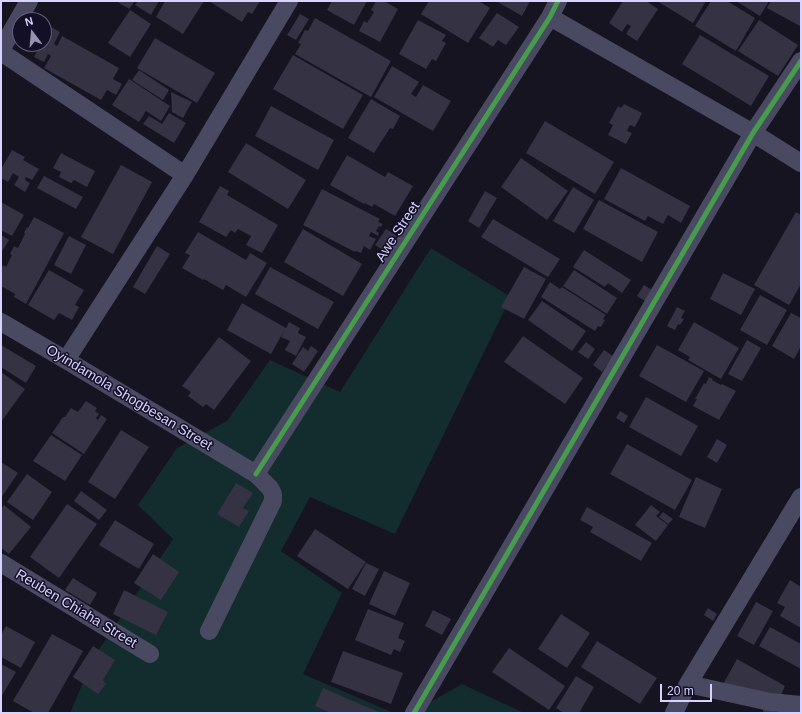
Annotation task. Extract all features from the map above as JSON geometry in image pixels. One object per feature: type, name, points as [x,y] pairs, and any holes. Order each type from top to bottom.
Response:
[{"type":"street","points":[[29,1],[1,51],[186,175]]},
{"type":"street","points":[[66,360],[186,175],[289,1]]},
{"type":"street","name":"Awe Street","points":[[256,474],[550,17],[558,1]]},
{"type":"street","points":[[550,17],[753,133],[801,163]]},
{"type":"street","points":[[414,713],[753,133],[801,61]]},
{"type":"street","name":"Oyindamola Shogbesan Street","points":[[1,322],[256,474],[270,488],[273,494],[273,501],[209,631]]},
{"type":"street","points":[[674,713],[688,684],[801,497]]},
{"type":"street","name":"Reuben Chiaha Street","points":[[1,563],[150,654]]},
{"type":"street","points":[[688,684],[770,702],[801,705]]},
{"type":"green space","points":[[431,248],[511,297],[395,534],[310,497],[281,551],[342,593],[303,674],[394,713],[70,713],[94,657],[173,539],[138,505],[177,448],[227,421],[270,360],[340,392]]},
{"type":"green space","points":[[462,684],[524,713],[411,713]]},
{"type":"building","points":[[116,1],[135,1],[129,9]]},
{"type":"building","points":[[138,1],[159,1],[151,15],[135,5]]},
{"type":"building","points":[[165,1],[204,1],[183,34],[156,17]]},
{"type":"building","points":[[209,1],[260,1],[252,14],[248,12],[242,22]]},
{"type":"building","points":[[332,1],[367,1],[354,25],[327,10]]},
{"type":"building","points":[[376,1],[384,1],[398,9],[380,42],[359,31],[364,21],[367,23],[374,12],[371,10]]},
{"type":"building","points":[[429,1],[479,1],[490,8],[468,43],[421,14]]},
{"type":"building","points":[[496,1],[530,1],[522,16]]},
{"type":"building","points":[[623,1],[646,1],[658,9],[637,41],[626,34],[631,26],[627,24],[622,32],[609,23]]},
{"type":"building","points":[[657,1],[706,1],[693,23]]},
{"type":"building","points":[[711,1],[727,1],[755,18],[736,51],[695,26]]},
{"type":"building","points":[[736,1],[769,1],[760,16]]},
{"type":"building","points":[[771,1],[801,1],[800,26],[767,8]]},
{"type":"building","points":[[130,10],[151,24],[130,57],[108,43]]},
{"type":"building","points":[[497,13],[519,27],[506,45],[498,40],[493,47],[479,38]]},
{"type":"building","points":[[300,14],[309,19],[296,40],[287,35]]},
{"type":"building","points":[[315,18],[391,61],[371,97],[295,54],[301,44],[298,43],[305,30],[308,31]]},
{"type":"building","points":[[418,20],[446,35],[442,41],[446,43],[436,61],[432,59],[426,69],[399,54]]},
{"type":"building","points":[[759,20],[798,45],[778,76],[738,51]]},
{"type":"building","points":[[52,28],[60,32],[54,44],[57,46],[62,36],[119,68],[113,79],[122,84],[116,95],[107,90],[101,100],[44,68],[51,56],[48,54],[44,62],[34,57],[37,52],[52,52]]},
{"type":"building","points":[[700,35],[769,76],[751,106],[682,64]]},
{"type":"building","points":[[155,38],[215,73],[197,103],[137,68]]},
{"type":"building","points":[[293,55],[363,95],[343,129],[273,89]]},
{"type":"building","points":[[392,66],[419,82],[411,94],[416,97],[423,85],[451,101],[433,131],[374,97]]},
{"type":"building","points":[[139,70],[169,90],[163,100],[132,80]]},
{"type":"building","points":[[129,79],[170,106],[161,121],[146,111],[139,122],[112,105]]},
{"type":"building","points":[[171,92],[192,102],[183,118],[172,112]]},
{"type":"building","points":[[371,99],[400,116],[393,129],[390,128],[374,153],[348,138]]},
{"type":"building","points":[[624,104],[642,113],[635,127],[630,125],[627,131],[632,133],[626,144],[608,135],[613,125],[609,123],[618,106],[621,108]]},
{"type":"building","points":[[271,106],[334,140],[318,170],[255,136]]},
{"type":"building","points":[[169,113],[186,123],[174,143],[143,124],[149,116],[162,124]]},
{"type":"building","points":[[545,121],[614,162],[595,194],[526,153]]},
{"type":"building","points":[[246,143],[306,180],[288,209],[228,172]]},
{"type":"building","points":[[12,150],[25,157],[23,160],[39,169],[32,180],[26,177],[25,180],[30,183],[25,192],[14,185],[19,177],[13,173],[8,182],[1,178],[1,169]]},
{"type":"building","points":[[61,153],[95,171],[87,187],[74,180],[71,183],[59,177],[61,172],[53,168]]},
{"type":"building","points":[[347,155],[385,177],[388,172],[413,186],[395,216],[374,204],[372,207],[365,203],[364,204],[330,185]]},
{"type":"building","points":[[521,158],[568,191],[547,220],[501,187]]},
{"type":"building","points":[[121,165],[152,182],[113,254],[81,237]]},
{"type":"building","points":[[621,168],[690,206],[681,223],[668,215],[663,224],[648,216],[645,221],[604,199]]},
{"type":"building","points":[[44,176],[83,197],[76,209],[37,188]]},
{"type":"building","points":[[220,186],[229,191],[227,195],[278,225],[262,253],[246,245],[251,236],[238,229],[235,233],[231,230],[226,237],[199,222]]},
{"type":"building","points":[[573,187],[594,200],[574,233],[553,221]]},
{"type":"building","points":[[322,189],[380,219],[378,222],[383,224],[381,227],[379,226],[376,231],[379,233],[378,236],[371,232],[369,236],[376,239],[370,250],[364,246],[361,253],[355,252],[303,225]]},
{"type":"building","points":[[485,191],[497,198],[479,228],[468,221]]},
{"type":"building","points":[[599,200],[658,232],[642,262],[583,229]]},
{"type":"building","points":[[1,202],[24,215],[12,236],[1,230]]},
{"type":"building","points":[[796,212],[801,215],[801,284],[789,305],[754,285]]},
{"type":"building","points":[[34,217],[64,233],[26,304],[14,297],[15,294],[1,286],[1,270],[3,265],[6,267],[12,255],[10,254],[14,246],[18,248],[27,227],[28,228]]},
{"type":"building","points":[[493,219],[560,259],[548,277],[481,237]]},
{"type":"building","points":[[303,229],[362,264],[343,296],[284,262]]},
{"type":"building","points":[[386,229],[397,236],[386,252],[375,245]]},
{"type":"building","points":[[198,232],[246,260],[250,253],[267,263],[246,297],[226,285],[223,290],[182,268],[190,255],[185,253]]},
{"type":"building","points":[[1,235],[9,240],[1,253]]},
{"type":"building","points":[[69,236],[86,245],[71,274],[54,265]]},
{"type":"building","points":[[157,246],[170,254],[145,294],[133,287]]},
{"type":"building","points":[[584,250],[631,280],[622,293],[608,283],[605,287],[573,267]]},
{"type":"building","points":[[270,267],[334,302],[318,329],[255,294]]},
{"type":"building","points":[[524,267],[546,279],[524,319],[501,307]]},
{"type":"building","points":[[49,270],[84,290],[75,305],[79,307],[72,320],[59,313],[54,320],[28,305]]},
{"type":"building","points":[[574,270],[617,298],[607,314],[563,286]]},
{"type":"building","points":[[723,273],[755,289],[741,315],[710,299]]},
{"type":"building","points":[[550,282],[560,289],[562,287],[606,315],[603,319],[605,320],[601,327],[598,326],[595,331],[541,297]]},
{"type":"building","points":[[644,285],[652,290],[645,301],[637,296]]},
{"type":"building","points":[[760,295],[787,310],[767,345],[740,330]]},
{"type":"building","points":[[542,301],[586,331],[572,351],[528,320]]},
{"type":"building","points":[[242,303],[286,328],[289,322],[300,328],[298,333],[306,337],[296,356],[285,350],[290,341],[281,337],[285,329],[271,354],[227,330]]},
{"type":"building","points":[[677,307],[685,311],[681,318],[684,319],[680,325],[678,324],[675,330],[667,326]]},
{"type":"building","points":[[791,313],[801,318],[801,346],[794,359],[772,346]]},
{"type":"building","points":[[694,322],[739,348],[721,379],[688,360],[690,357],[678,350]]},
{"type":"building","points":[[523,336],[583,378],[565,404],[504,362]]},
{"type":"building","points":[[219,337],[251,361],[214,410],[206,404],[203,407],[188,396],[191,392],[182,386]]},
{"type":"building","points":[[747,340],[761,348],[742,381],[728,374]]},
{"type":"building","points":[[586,342],[595,349],[588,359],[578,352]]},
{"type":"building","points":[[1,345],[36,366],[26,383],[1,367]]},
{"type":"building","points":[[657,345],[704,371],[686,402],[639,376]]},
{"type":"building","points":[[311,346],[318,351],[304,372],[292,364],[303,347],[308,351]]},
{"type":"building","points":[[604,350],[613,356],[602,372],[593,365]]},
{"type":"building","points":[[1,372],[25,389],[1,422]]},
{"type":"building","points":[[709,377],[721,385],[722,384],[736,391],[719,420],[693,406],[697,399],[695,399],[704,383],[706,384]]},
{"type":"building","points":[[646,397],[698,426],[681,456],[629,427]]},
{"type":"building","points":[[86,401],[97,408],[95,411],[99,414],[96,418],[98,420],[101,415],[107,419],[84,454],[52,433],[71,408],[78,412]]},
{"type":"building","points":[[620,411],[628,416],[624,423],[616,418]]},
{"type":"building","points":[[121,430],[149,447],[115,499],[88,482]]},
{"type":"building","points":[[51,435],[82,455],[65,481],[33,461]]},
{"type":"building","points":[[717,439],[727,445],[717,463],[707,457]]},
{"type":"building","points":[[627,444],[692,480],[675,510],[610,474]]},
{"type":"building","points":[[1,462],[18,473],[1,498]]},
{"type":"building","points":[[27,474],[52,492],[33,520],[7,502]]},
{"type":"building","points":[[696,477],[722,489],[705,528],[679,517]]},
{"type":"building","points":[[236,483],[253,493],[243,508],[249,511],[239,527],[217,514]]},
{"type":"building","points":[[81,491],[107,510],[99,520],[74,501]]},
{"type":"building","points":[[67,504],[97,524],[59,578],[30,557]]},
{"type":"building","points":[[4,505],[31,527],[9,554],[1,548],[1,509]]},
{"type":"building","points":[[651,505],[660,512],[656,516],[668,525],[656,541],[635,525]]},
{"type":"building","points":[[587,507],[652,543],[641,561],[590,532],[593,527],[580,520]]},
{"type":"building","points":[[663,512],[673,519],[668,524],[659,517]]},
{"type":"building","points":[[115,520],[154,544],[139,569],[99,545]]},
{"type":"building","points":[[315,529],[366,562],[348,589],[297,556]]},
{"type":"building","points":[[153,554],[179,572],[161,600],[134,583]]},
{"type":"building","points":[[366,563],[379,569],[365,596],[352,589]]},
{"type":"building","points":[[384,571],[410,583],[395,616],[369,604]]},
{"type":"building","points":[[73,578],[97,593],[90,605],[65,590]]},
{"type":"building","points":[[790,580],[801,587],[801,628],[780,616],[785,607],[777,603]]},
{"type":"building","points":[[124,590],[168,612],[156,635],[113,614]]},
{"type":"building","points":[[756,602],[773,611],[754,645],[737,636]]},
{"type":"building","points":[[708,608],[717,614],[713,621],[704,615]]},
{"type":"building","points":[[368,609],[404,623],[398,638],[405,641],[400,652],[394,649],[391,655],[355,640]]},
{"type":"building","points":[[433,610],[451,619],[442,635],[425,626]]},
{"type":"building","points":[[561,614],[590,633],[567,668],[538,649]]},
{"type":"building","points":[[6,626],[35,642],[21,668],[1,657],[1,635]]},
{"type":"building","points":[[770,627],[801,644],[801,669],[759,646]]},
{"type":"building","points":[[52,634],[83,651],[48,713],[34,713],[13,701]]},
{"type":"building","points":[[597,641],[657,678],[640,704],[581,667]]},
{"type":"building","points":[[93,646],[115,660],[103,680],[106,684],[98,694],[73,677]]},
{"type":"building","points":[[509,648],[565,686],[549,710],[492,672]]},
{"type":"building","points":[[343,651],[403,673],[391,704],[331,682]]},
{"type":"building","points":[[737,659],[785,686],[779,700],[721,688]]},
{"type":"building","points":[[1,664],[16,672],[1,697]]},
{"type":"building","points":[[576,676],[594,687],[579,713],[564,713],[556,708]]},
{"type":"building","points":[[323,688],[381,713],[331,713],[315,706]]},
{"type":"building","points":[[775,707],[775,713],[763,713],[763,708]]},
{"type":"cycle path","points":[[256,474],[550,17],[558,1]]},
{"type":"cycle path","points":[[414,713],[753,133],[801,61]]}]
